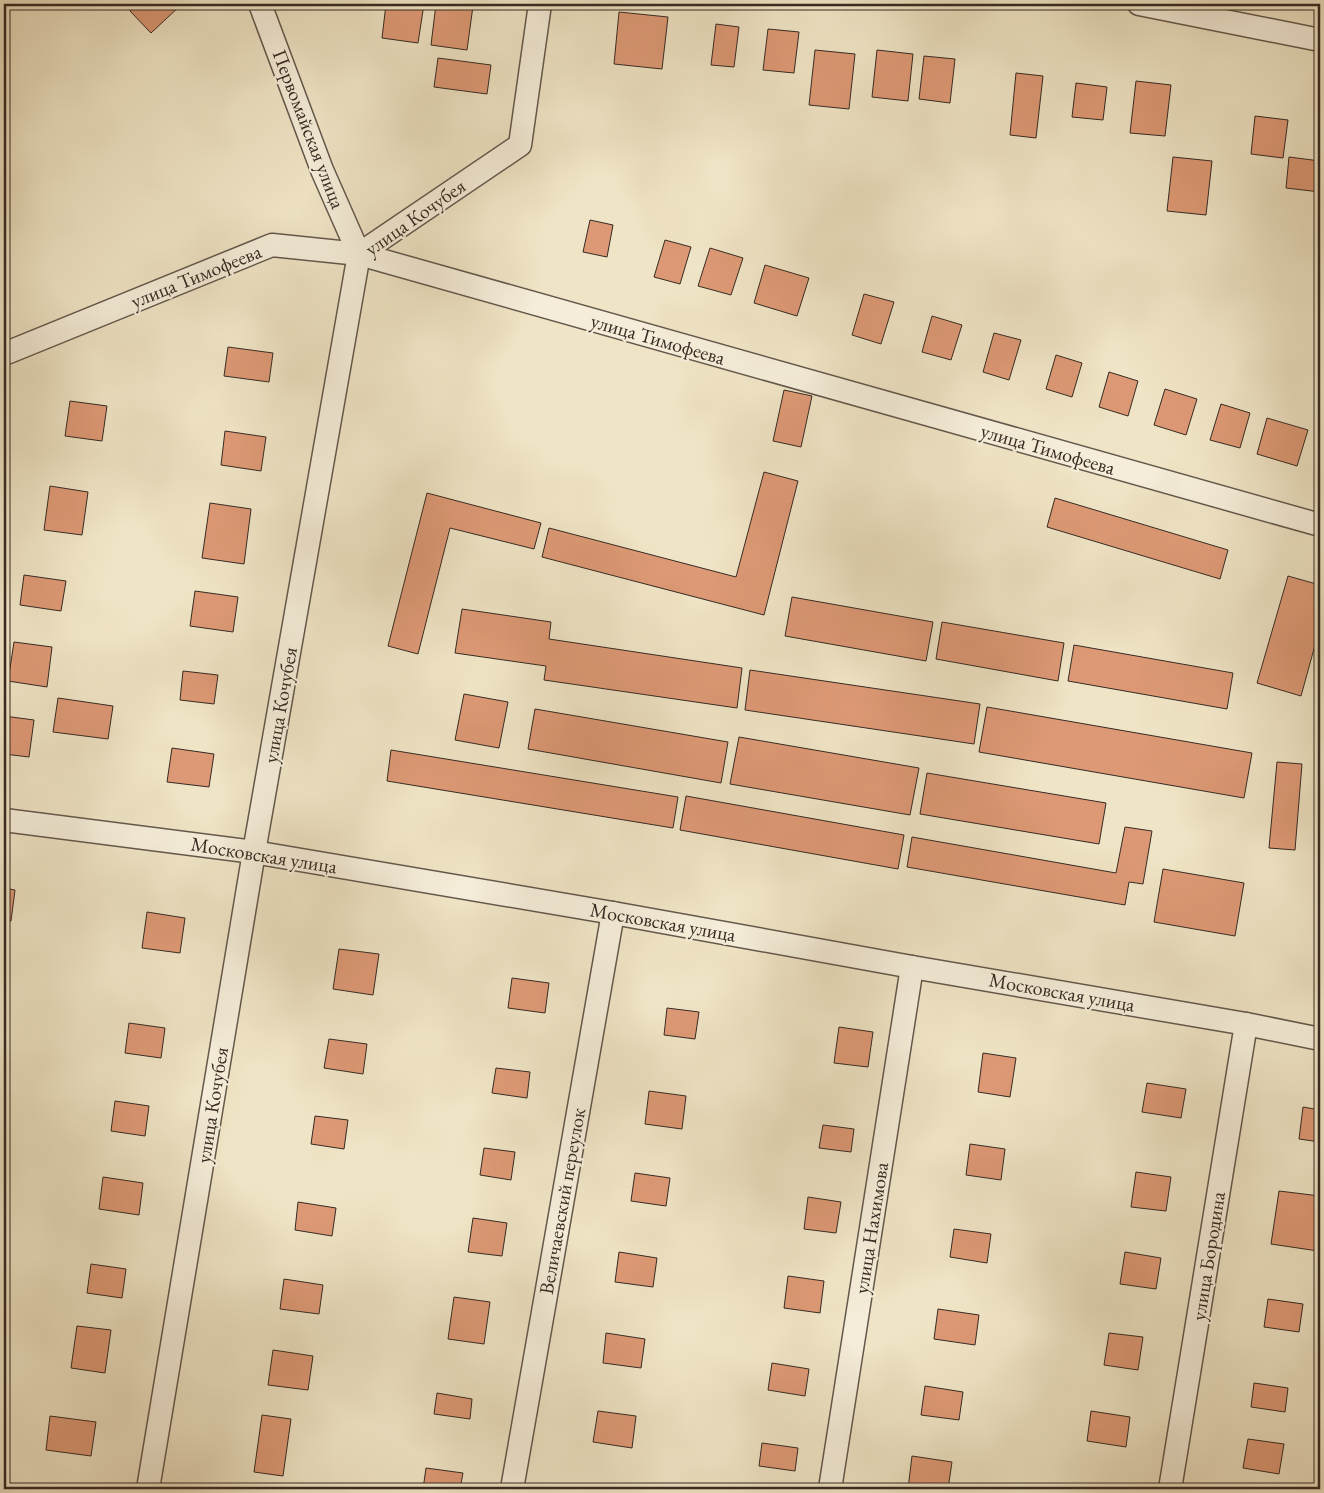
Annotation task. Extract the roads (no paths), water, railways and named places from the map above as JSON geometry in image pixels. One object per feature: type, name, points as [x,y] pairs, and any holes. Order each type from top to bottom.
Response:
[{"type":"street","name":"Первомайская улица","points":[[260,4],[322,170],[359,254]]},
{"type":"street","name":"улица Кочубея","points":[[148,1489],[254,852],[359,254],[520,145],[540,4]]},
{"type":"street","points":[[1139,4],[1320,40]]},
{"type":"street","name":"улица Тимофеева","points":[[4,355],[272,245],[359,254],[1320,525]]},
{"type":"street","name":"Московская улица","points":[[4,820],[254,852],[1246,1024],[1320,1039]]},
{"type":"street","name":"Величаевский переулок","points":[[512,1489],[613,913]]},
{"type":"street","name":"улица Нахимова","points":[[830,1489],[912,966]]},
{"type":"street","name":"улица Бородина","points":[[1170,1489],[1246,1024]]}]
